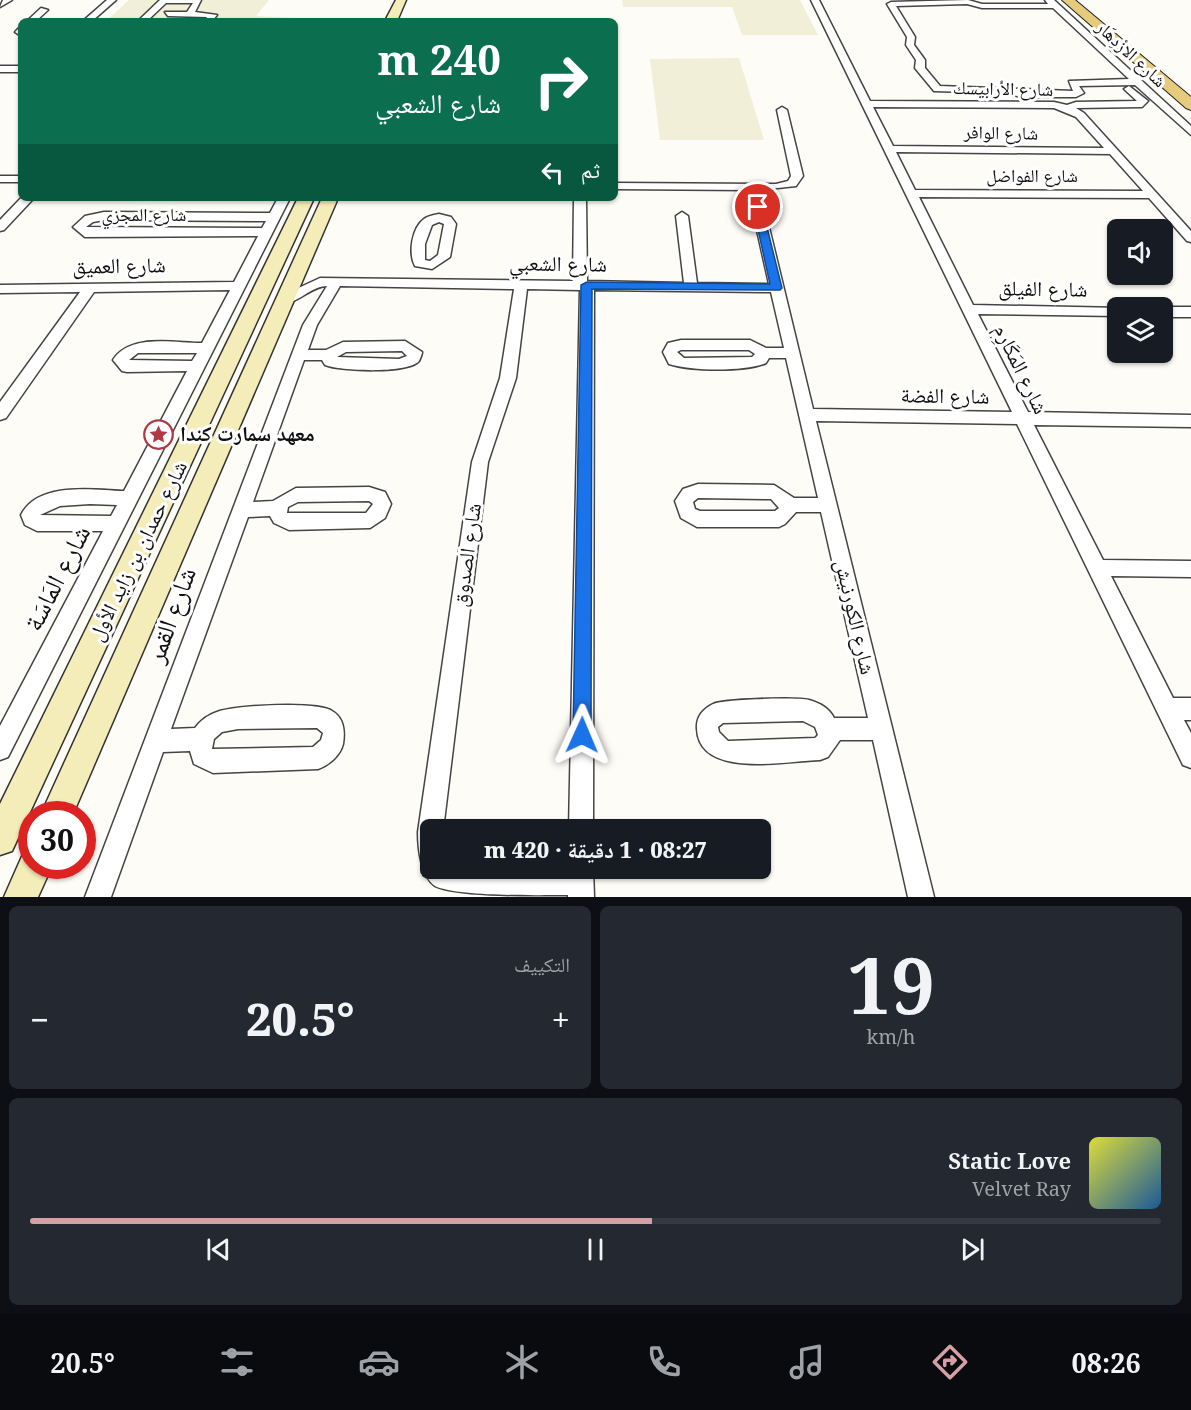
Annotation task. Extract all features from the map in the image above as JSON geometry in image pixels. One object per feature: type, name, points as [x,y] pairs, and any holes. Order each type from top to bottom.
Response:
[{"type":"main road","points":[[392,18],[401,0]]},
{"type":"main road","points":[[1088,0],[1144,46]]},
{"type":"main road","points":[[1057,2],[1139,61],[1191,105]]},
{"type":"main road","points":[[1130,80],[1143,73],[1139,61]]},
{"type":"main road","points":[[1139,61],[1158,69],[1191,94]]},
{"type":"main road","name":"شارع حمدان بن زايد الأول","points":[[0,839],[269,242],[303,201]]},
{"type":"main road","name":"شارع حمدان بن زايد الأول","points":[[63,801],[329,201]]},
{"type":"main road","points":[[21,897],[29,879]]},
{"type":"street","points":[[0,5],[8,0]]},
{"type":"street","points":[[91,18],[112,0]]},
{"type":"street","points":[[145,18],[165,0],[198,1],[190,14]]},
{"type":"street","name":"شارع المَكَارِم","points":[[814,0],[1191,757]]},
{"type":"street","points":[[1057,2],[982,6],[969,2],[891,4],[911,37],[910,45],[921,60],[920,68],[937,89],[1007,90],[1021,94],[1076,94],[1079,93],[1072,82],[1130,80],[1143,101],[1142,105],[1076,105],[1068,108]]},
{"type":"street","name":"شارع الازْدِهَار","points":[[1057,2],[1130,80],[1191,132]]},
{"type":"street","points":[[35,18],[44,10]]},
{"type":"street","points":[[168,14],[213,15],[210,18]]},
{"type":"street","points":[[0,69],[18,69]]},
{"type":"street","name":"شارع الأرابيسك","points":[[866,104],[1054,105],[1068,108],[1080,115],[1191,238]]},
{"type":"street","points":[[618,186],[782,187],[796,179],[782,110]]},
{"type":"street","name":"شارع الوافر","points":[[888,149],[1113,151]]},
{"type":"street","points":[[0,179],[18,179]]},
{"type":"street","name":"شارع الكورنيش","points":[[753,187],[921,897]]},
{"type":"street","name":"شارع الفواضل","points":[[911,194],[1152,195]]},
{"type":"street","points":[[0,227],[25,201]]},
{"type":"street","name":"شارع المَاسَة","points":[[0,749],[7,722],[116,524],[239,286],[269,242],[283,201]]},
{"type":"street","points":[[580,201],[583,285],[581,819]]},
{"type":"street","name":"شارع المجزي","points":[[104,216],[269,242],[85,233],[79,227],[89,219],[104,216]]},
{"type":"street","points":[[682,216],[692,287]]},
{"type":"street","points":[[423,283],[428,265]]},
{"type":"street","points":[[299,268],[307,276],[328,282]]},
{"type":"street","name":"شارع الشعبي","points":[[284,300],[328,282],[776,288]]},
{"type":"street","name":"شارع القمر","points":[[98,897],[154,741],[328,282]]},
{"type":"street","name":"شارع الصدوق","points":[[433,819],[480,462],[508,378],[521,284]]},
{"type":"street","name":"شارع العميق","points":[[0,289],[239,286]]},
{"type":"street","points":[[0,414],[90,288]]},
{"type":"street","name":"شارع الفيلق","points":[[968,309],[1107,311]]},
{"type":"street","points":[[1173,312],[1191,312]]},
{"type":"street","points":[[681,345],[750,345],[758,348],[762,353],[761,359],[754,362],[683,363],[674,360],[670,352],[673,347],[681,345]]},
{"type":"street","points":[[299,356],[329,355],[344,346],[405,346],[415,352],[413,359],[400,364],[337,364],[330,361],[329,355]]},
{"type":"street","points":[[197,366],[127,366],[120,360],[123,355],[137,348],[207,348]]},
{"type":"street","points":[[762,353],[792,353]]},
{"type":"street","name":"شارع الفضة","points":[[807,415],[1191,421]]},
{"type":"street","points":[[698,491],[774,492],[782,496],[788,505],[786,515],[778,519],[703,520],[687,513],[684,501],[689,494],[698,491]]},
{"type":"street","points":[[241,510],[278,508],[285,500],[296,495],[369,494],[379,497],[382,504],[375,517],[363,521],[289,522],[280,518],[278,508]]},
{"type":"street","name":"شارع المَاسَة","points":[[116,524],[37,523],[31,520],[30,515],[33,508],[50,499],[129,498]]},
{"type":"street","points":[[788,505],[828,505]]},
{"type":"street","points":[[1097,568],[1191,569]]},
{"type":"street","points":[[1167,709],[1191,709]]},
{"type":"street","points":[[804,711],[820,716],[829,729],[829,739],[820,749],[728,752],[711,741],[707,728],[712,715],[718,712],[804,711]]},
{"type":"street","points":[[154,741],[201,739],[214,724],[228,719],[317,717],[326,719],[334,730],[331,746],[325,753],[310,760],[213,762],[202,756],[201,739]]},
{"type":"street","points":[[829,729],[881,729]]},
{"type":"street","points":[[448,879],[458,883],[581,882]]},
{"type":"shaded area","points":[[129,0],[269,0],[256,16],[296,18],[109,18]]},
{"type":"shaded area","points":[[622,0],[800,0],[818,35],[742,35],[732,7],[623,7]]},
{"type":"shaded area","points":[[739,58],[764,140],[660,140],[650,59]]},
{"type":"place","name":"معهد سمارت كندا","points":[[159,434]]},
{"type":"route","points":[[582,735],[587,285],[776,288],[758,207]]}]
